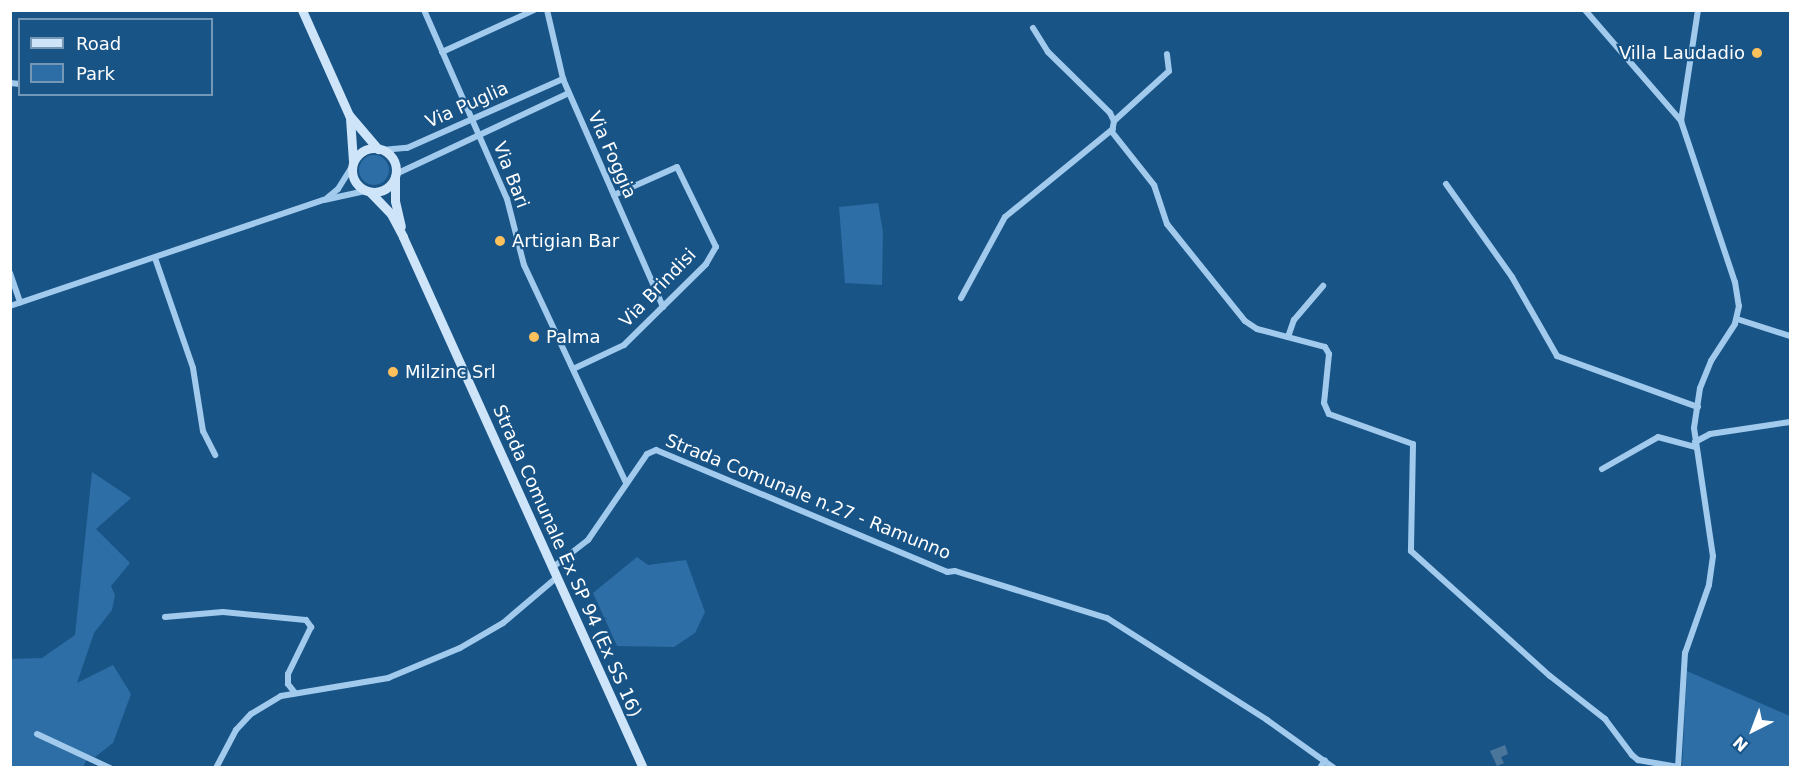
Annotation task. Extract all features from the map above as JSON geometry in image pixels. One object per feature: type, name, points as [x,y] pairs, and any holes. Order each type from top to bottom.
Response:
[{"type":"main road","points":[[302,10],[350,116],[380,149],[393,159],[396,175],[382,191],[368,191],[354,180],[350,116]]},
{"type":"main road","points":[[353,165],[360,153],[380,149]]},
{"type":"main road","name":"Strada Comunale Ex SP 94 (Ex SS 16)","points":[[396,175],[395,201],[404,237]]},
{"type":"main road","name":"Strada Comunale Ex SP 94 (Ex SS 16)","points":[[368,191],[391,214],[404,237],[551,568],[643,768]]},
{"type":"street","name":"Via Bari","points":[[424,10],[507,199],[524,265],[626,483]]},
{"type":"street","points":[[442,52],[534,10]]},
{"type":"street","name":"Via Foggia","points":[[547,10],[563,79],[663,307]]},
{"type":"street","points":[[1033,28],[1048,52],[1114,125],[1154,184],[1167,224],[1245,321],[1257,329],[1325,347],[1329,354],[1324,403],[1329,414],[1413,444],[1412,551],[1550,676],[1605,719],[1638,760],[1678,767],[1685,653],[1709,585],[1713,556],[1695,445],[1698,408],[1711,361],[1737,319],[1739,306],[1735,282],[1681,121],[1585,10]]},
{"type":"street","points":[[1681,121],[1698,10]]},
{"type":"street","points":[[961,298],[1005,217],[1114,125],[1169,71],[1167,54]]},
{"type":"street","name":"Via Puglia","points":[[380,149],[407,148],[563,79]]},
{"type":"street","name":"Via Puglia","points":[[396,175],[478,134],[569,93]]},
{"type":"street","points":[[324,200],[338,189],[353,165]]},
{"type":"street","name":"Via Brindisi","points":[[573,369],[624,345],[706,264],[716,247],[677,167],[614,195]]},
{"type":"street","points":[[1446,184],[1512,277],[1557,356],[1698,408]]},
{"type":"street","points":[[10,306],[324,200],[368,191]]},
{"type":"street","points":[[155,258],[193,368],[203,431],[215,455]]},
{"type":"street","points":[[10,273],[20,302]]},
{"type":"street","points":[[1288,337],[1294,320],[1323,286]]},
{"type":"street","points":[[1737,319],[1791,336]]},
{"type":"street","points":[[1602,469],[1658,437],[1695,445],[1710,434],[1791,422]]},
{"type":"street","name":"Strada Comunale n.27 - Ramunno","points":[[626,483],[651,450],[947,572],[965,574],[1107,618],[1334,768]]},
{"type":"street","points":[[551,568],[588,540],[626,483]]},
{"type":"street","points":[[216,768],[236,730],[251,714],[280,696],[388,678],[460,648],[503,623],[556,578]]},
{"type":"street","points":[[165,616],[223,612],[306,621],[311,627],[288,674],[288,684],[295,693]]},
{"type":"street","points":[[37,734],[110,768]]},
{"type":"street","points":[[1320,768],[1325,760]]},
{"type":"green space","points":[[374,155],[385,159],[389,170],[385,181],[374,185],[363,181],[359,170],[363,159]]},
{"type":"green space","points":[[878,203],[883,232],[882,285],[845,283],[839,207]]},
{"type":"green space","points":[[92,472],[131,498],[96,529],[130,563],[111,586],[115,595],[112,610],[94,633],[77,683],[113,665],[131,694],[113,743],[95,757],[89,755],[83,767],[11,767],[10,659],[42,658],[75,635]]},
{"type":"green space","points":[[637,557],[648,565],[686,560],[705,612],[695,633],[674,647],[617,646],[593,593]]},
{"type":"green space","points":[[1687,671],[1790,716],[1790,767],[1682,768]]},
{"type":"shaded area","points":[[1505,745],[1508,754],[1501,757],[1504,763],[1497,766],[1490,751]]},
{"type":"place","name":"Villa Laudadio","points":[[1757,53]]},
{"type":"place","name":"Artigian Bar","points":[[500,241]]},
{"type":"place","name":"Palma","points":[[534,337]]},
{"type":"place","name":"Milzinc Srl","points":[[393,372]]}]
